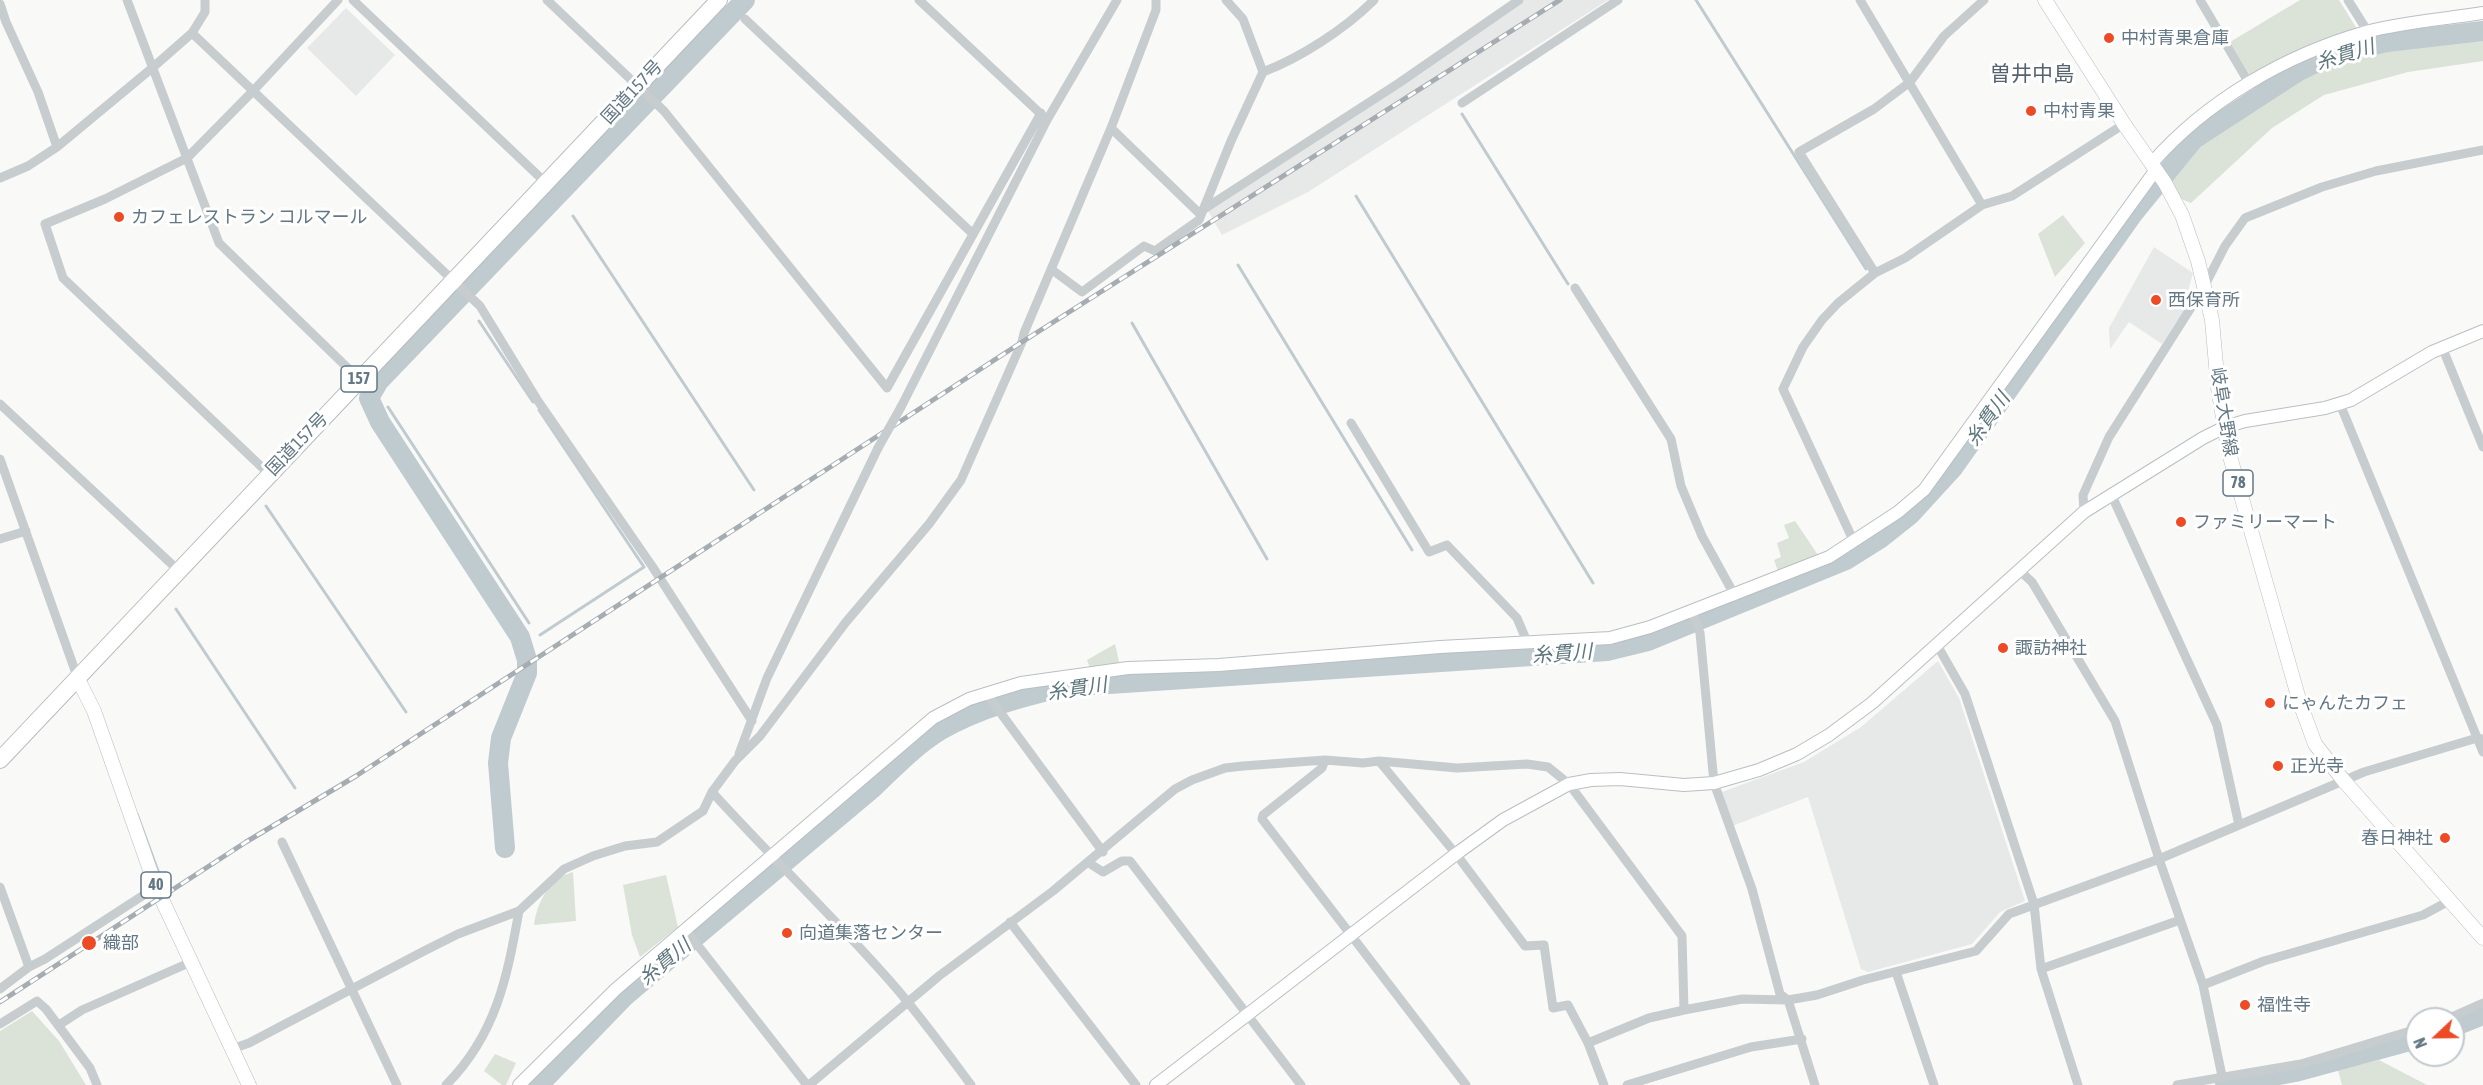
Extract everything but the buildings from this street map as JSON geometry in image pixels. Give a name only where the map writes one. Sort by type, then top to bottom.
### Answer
[{"type":"highway","name":"国道157号","points":[[0,760],[359,379],[456,284],[711,3]]},
{"type":"main road","name":"岐阜大野線","points":[[2045,0],[2124,124],[2165,183],[2182,215],[2199,261],[2212,320],[2218,388],[2229,453],[2300,703],[2315,744],[2344,781],[2449,901],[2482,934]]},
{"type":"main road","name":"40","points":[[78,679],[94,711],[156,886],[249,1085]]},
{"type":"street","points":[[127,0],[151,69],[219,243],[359,379]]},
{"type":"street","points":[[0,178],[28,166],[57,147],[151,69],[192,33],[205,12],[205,0]]},
{"type":"street","points":[[269,474],[66,281],[45,224],[187,158],[338,0]]},
{"type":"street","points":[[353,0],[546,183]]},
{"type":"street","points":[[548,0],[664,111],[887,388],[973,234],[1115,4],[1105,0]]},
{"type":"street","points":[[919,0],[1044,117]]},
{"type":"street","points":[[232,1049],[249,1043],[458,934],[520,910],[564,869],[593,856],[625,846],[657,842],[703,811],[712,792],[735,761],[760,736],[846,622],[961,480],[993,412],[1111,128],[1156,10],[1156,0]]},
{"type":"street","points":[[1051,269],[1082,292],[1144,246],[1155,251],[1199,220],[1263,72],[1243,19],[1226,0]]},
{"type":"street","points":[[1263,72],[1284,64],[1358,16],[1374,0]]},
{"type":"street","points":[[1201,212],[1399,83],[1519,0]]},
{"type":"street","points":[[1462,103],[1618,0]]},
{"type":"street","points":[[1860,0],[1982,205]]},
{"type":"street","points":[[1875,273],[1798,152],[1874,109],[1910,82],[1944,36],[1984,0]]},
{"type":"street","points":[[2200,0],[2248,83]]},
{"type":"street","points":[[2348,0],[2368,32]]},
{"type":"street","points":[[0,4],[38,92],[57,147]]},
{"type":"street","points":[[519,1085],[589,1014],[774,859],[933,718],[960,703],[989,697],[1021,683],[1128,668],[1219,665],[1440,647],[1610,638],[1693,615],[1829,557],[1898,512],[1924,490],[2174,137],[2248,83],[2316,48],[2368,32],[2483,13]]},
{"type":"street","points":[[745,19],[973,234]]},
{"type":"street","points":[[192,33],[480,306],[538,401],[652,566],[752,721]]},
{"type":"street","points":[[735,761],[767,678],[795,619],[1044,117]]},
{"type":"street","points":[[1854,542],[1783,389],[1803,347],[1822,320],[1838,303],[1875,273],[1913,253],[1982,205],[2012,196],[2124,124]]},
{"type":"street","points":[[1111,128],[1201,212]]},
{"type":"street","points":[[2084,512],[2083,495],[2109,437],[2204,287],[2224,246],[2246,219],[2322,188],[2354,178],[2483,150]]},
{"type":"street","points":[[1575,288],[1671,439],[1682,486],[1702,536],[1735,596]]},
{"type":"street","points":[[1156,1085],[1503,820],[1569,784],[1590,780],[1620,779],[1684,785],[1714,783],[1760,770],[1797,754],[1829,735],[1872,703],[2084,512],[2225,427],[2351,400],[2442,347],[2483,331]]},
{"type":"street","points":[[2442,347],[2483,447]]},
{"type":"street","points":[[0,404],[178,570]]},
{"type":"street","points":[[2340,404],[2480,739],[2483,752]]},
{"type":"street","points":[[1351,423],[1429,552],[1447,545],[1517,618],[1528,644]]},
{"type":"street","points":[[0,459],[78,679]]},
{"type":"street","points":[[2112,496],[2217,725],[2239,825]]},
{"type":"street","points":[[0,539],[26,531]]},
{"type":"street","points":[[2020,572],[2032,582],[2115,721],[2159,859],[2203,985],[2222,1076]]},
{"type":"street","points":[[1693,615],[1698,629],[1714,783],[1752,888],[1780,994],[1788,1000],[1815,1085]]},
{"type":"street","points":[[1937,645],[1965,694],[2034,904],[2041,969],[2078,1085]]},
{"type":"street","points":[[989,697],[1103,852]]},
{"type":"street","points":[[1588,1043],[1649,1018],[1742,999],[1788,1000],[1817,995],[1976,951],[2009,914],[2159,859],[2364,772],[2480,739]]},
{"type":"street","points":[[688,932],[808,1085],[908,1002],[1103,852],[1175,789],[1192,780],[1225,768],[1325,760],[1363,763],[1379,761],[1457,768],[1527,764],[1548,767],[1569,784],[1682,936],[1684,1010]]},
{"type":"street","points":[[1325,760],[1322,768],[1263,815],[1262,819],[1466,1085]]},
{"type":"street","points":[[1379,761],[1456,854],[1525,946],[1544,945],[1553,1008],[1568,1005],[1588,1043],[1604,1085]]},
{"type":"street","points":[[712,792],[849,936],[908,1002],[971,1085]]},
{"type":"street","points":[[282,842],[397,1085]]},
{"type":"street","points":[[1089,863],[1103,872],[1122,861],[1130,861],[1301,1085]]},
{"type":"street","points":[[0,989],[29,967],[45,959],[156,886]]},
{"type":"street","points":[[0,887],[29,967]]},
{"type":"street","points":[[2203,985],[2264,961],[2422,915],[2449,901]]},
{"type":"street","points":[[446,1085],[463,1068],[498,1006],[520,910]]},
{"type":"street","points":[[2041,969],[2180,920]]},
{"type":"street","points":[[1010,922],[1136,1085]]},
{"type":"street","points":[[58,1024],[82,1010],[191,962]]},
{"type":"street","points":[[1896,972],[1934,1085]]},
{"type":"street","points":[[0,1024],[37,1001],[58,1024],[90,1068],[97,1085]]},
{"type":"street","points":[[2465,1011],[2483,1003]]},
{"type":"street","points":[[2177,1085],[2301,1064],[2405,1033]]},
{"type":"street","points":[[1627,1085],[1751,1047],[1802,1040]]},
{"type":"shaded area","points":[[1524,0],[1608,0],[1308,192],[1222,235],[1208,211]]},
{"type":"shaded area","points":[[2300,0],[2339,0],[2357,29],[2251,77],[2230,42]]},
{"type":"shaded area","points":[[346,8],[395,55],[356,96],[307,48]]},
{"type":"shaded area","points":[[2483,25],[2483,61],[2408,72],[2324,95],[2272,128],[2191,203],[2179,198],[2166,169],[2167,164],[2194,131],[2298,64],[2362,41]]},
{"type":"shaded area","points":[[2063,215],[2085,243],[2055,277],[2038,234]]},
{"type":"shaded area","name":"西保育所","points":[[2154,247],[2193,273],[2186,298],[2189,303],[2162,344],[2129,322],[2110,349],[2109,328]]},
{"type":"shaded area","points":[[1795,521],[1818,555],[1778,571],[1774,560],[1781,557],[1777,543],[1789,538],[1784,525]]},
{"type":"shaded area","points":[[1115,644],[1120,666],[1090,668],[1087,660]]},
{"type":"shaded area","points":[[1938,661],[1959,698],[2025,901],[2000,912],[1972,944],[1868,972],[1861,969],[1808,797],[1732,826],[1719,793],[1804,762],[1861,727]]},
{"type":"shaded area","points":[[573,872],[576,921],[534,925],[538,908],[546,892],[557,880]]},
{"type":"shaded area","points":[[666,875],[678,927],[640,957],[632,935],[623,885]]},
{"type":"shaded area","points":[[32,1011],[59,1041],[86,1085],[0,1085],[0,1031]]},
{"type":"shaded area","points":[[495,1054],[516,1063],[506,1085],[502,1085],[484,1071]]},
{"type":"shaded area","points":[[2379,1060],[2427,1085],[2342,1085],[2338,1070]]},
{"type":"waterway","points":[[505,848],[498,763],[501,738],[527,673],[527,660],[520,637],[380,422],[369,398],[379,381],[745,0]]},
{"type":"waterway","points":[[1696,0],[1866,269]]},
{"type":"waterway","name":"糸貫川","points":[[539,1085],[625,996],[873,788],[914,750],[941,730],[970,715],[1017,699],[1064,687],[1607,651],[1648,641],[1846,560],[1881,538],[1910,515],[1953,468],[2133,214],[2194,139],[2297,72],[2334,54],[2387,42],[2483,31]]},
{"type":"waterway","points":[[1462,114],[1568,284]]},
{"type":"waterway","points":[[1356,196],[1593,583]]},
{"type":"waterway","points":[[573,216],[754,490]]},
{"type":"waterway","points":[[1238,265],[1412,550]]},
{"type":"waterway","points":[[479,321],[533,402]]},
{"type":"waterway","points":[[1132,323],[1267,559]]},
{"type":"waterway","points":[[388,407],[529,623]]},
{"type":"waterway","points":[[539,410],[644,567],[540,635]]},
{"type":"waterway","points":[[266,506],[406,712]]},
{"type":"waterway","points":[[176,609],[295,788]]},
{"type":"waterway","points":[[137,814],[158,871]]},
{"type":"waterway","points":[[2465,1022],[2483,1015]]},
{"type":"waterway","points":[[2225,1085],[2295,1072],[2405,1042]]},
{"type":"railway","points":[[0,1002],[246,842],[356,776],[1022,342],[1560,0]]},
{"type":"place","name":"中村青果倉庫","points":[[2109,38]]},
{"type":"place","name":"中村青果","points":[[2031,111]]},
{"type":"place","name":"カフェレストラン コルマール","points":[[119,217]]},
{"type":"place","name":"西保育所","points":[[2156,300]]},
{"type":"place","name":"ファミリーマート","points":[[2181,522]]},
{"type":"place","name":"諏訪神社","points":[[2003,648]]},
{"type":"place","name":"にゃんたカフェ","points":[[2270,703]]},
{"type":"place","name":"正光寺","points":[[2278,766]]},
{"type":"place","name":"春日神社","points":[[2445,838]]},
{"type":"place","name":"向道集落センター","points":[[787,933]]},
{"type":"place","name":"織部","points":[[89,943]]},
{"type":"place","name":"福性寺","points":[[2245,1005]]},
{"type":"district","name":"曽井中島","points":[[2032,74]]}]
